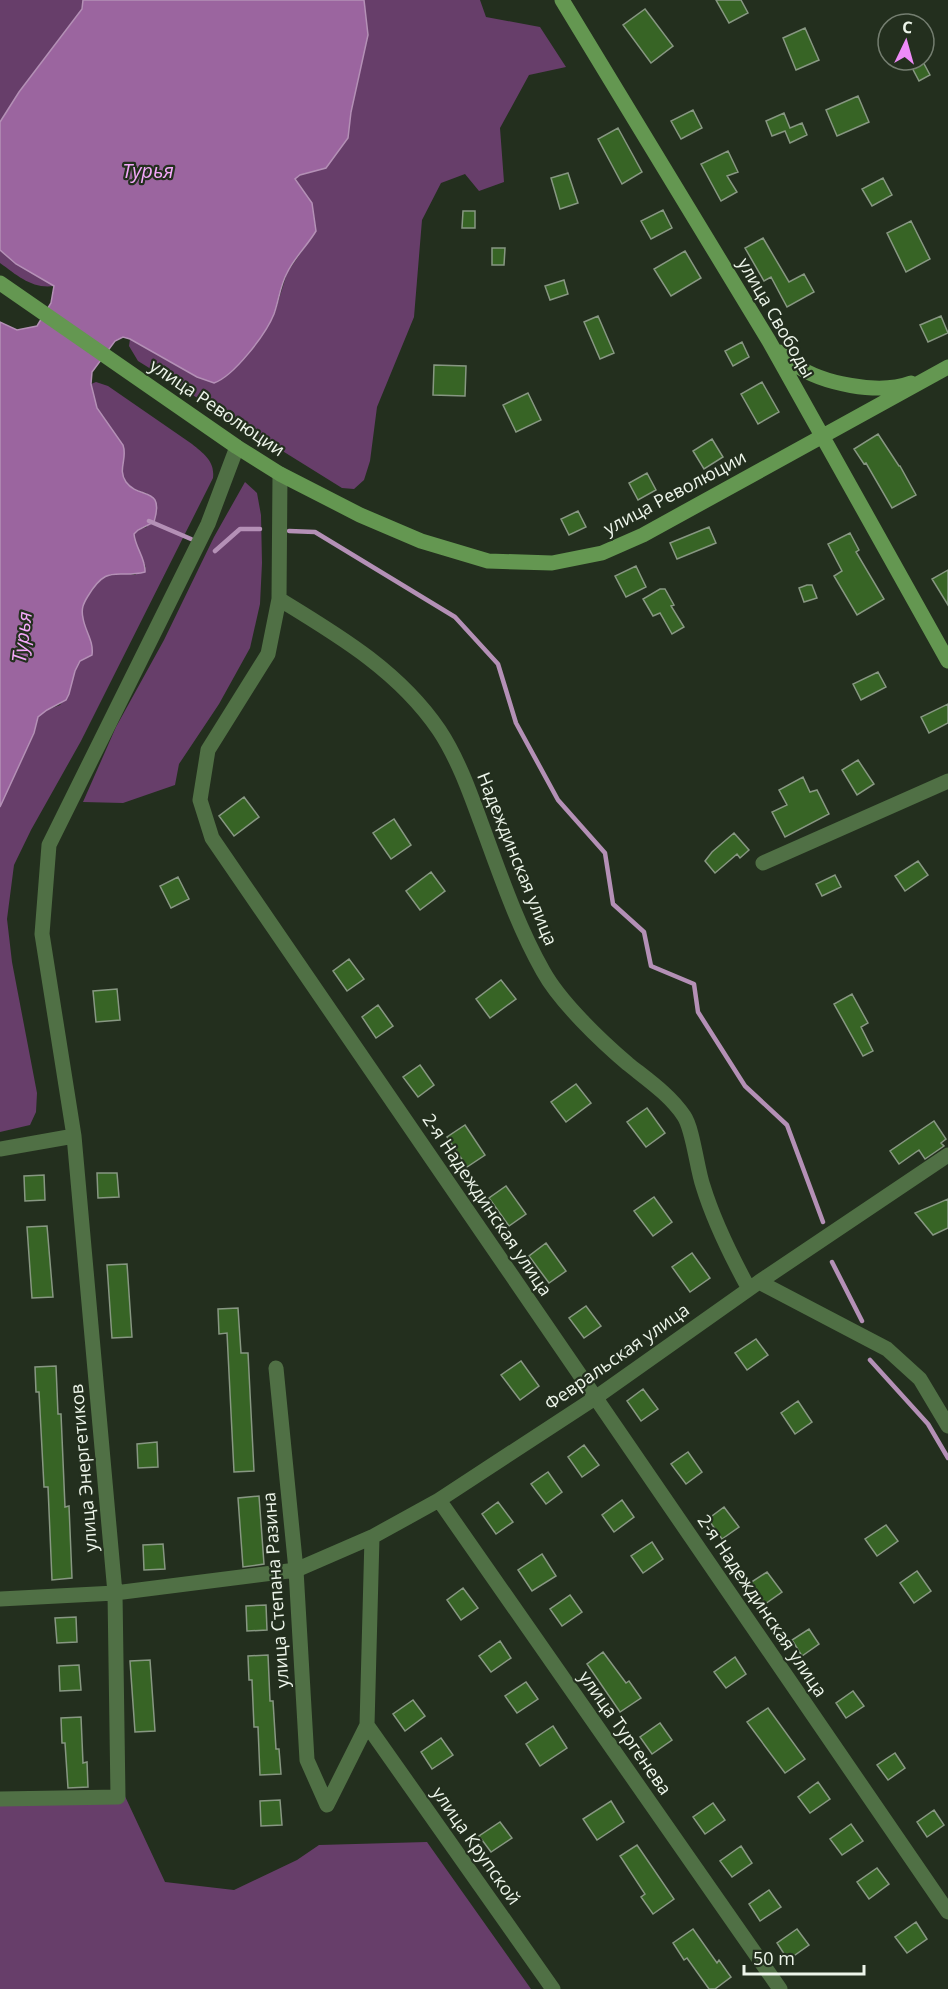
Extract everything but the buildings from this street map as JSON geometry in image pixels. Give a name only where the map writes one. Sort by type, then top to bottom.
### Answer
[{"type":"street","name":"улица Свободы","points":[[562,0],[769,341],[948,661]]},
{"type":"street","name":"улица Революции","points":[[0,283],[237,447],[280,474],[360,515],[421,542],[488,561],[552,563],[602,554],[643,535],[944,369]]},
{"type":"street","points":[[769,341],[794,364],[829,380],[868,388],[904,385],[944,369]]},
{"type":"street","name":"улица Энергетиков","points":[[0,1799],[118,1797],[115,1593],[74,1136],[42,934],[49,845],[208,524],[237,447]]},
{"type":"street","name":"2-я Надеждинская улица","points":[[280,474],[279,598],[268,654],[208,750],[200,800],[212,838],[948,1912]]},
{"type":"street","name":"Надеждинская улица","points":[[279,598],[340,636],[381,667],[410,694],[439,731],[466,782],[521,927],[544,973],[569,1005],[615,1053],[672,1101],[686,1119],[702,1185],[726,1247],[754,1286]]},
{"type":"street","points":[[763,863],[948,781]]},
{"type":"street","points":[[0,1149],[74,1136]]},
{"type":"street","name":"Февральская улица","points":[[0,1599],[115,1593],[296,1570],[372,1538],[439,1500],[595,1398],[754,1286],[948,1155]]},
{"type":"street","points":[[754,1286],[887,1349],[920,1379],[948,1426]]},
{"type":"street","name":"улица Степана Разина","points":[[276,1368],[296,1570],[307,1760],[327,1805],[367,1725]]},
{"type":"street","name":"улица Тургенева","points":[[439,1500],[780,1989]]},
{"type":"street","points":[[367,1725],[372,1538]]},
{"type":"street","name":"улица Крупской","points":[[367,1725],[553,1989]]},
{"type":"shaded area","points":[[0,0],[83,0],[82,9],[19,92],[0,122]]},
{"type":"shaded area","points":[[364,0],[480,0],[486,17],[540,27],[566,67],[529,75],[500,128],[504,182],[479,191],[465,174],[441,183],[422,220],[414,317],[377,407],[370,461],[364,480],[354,489],[342,488],[138,361],[129,346],[130,339],[197,377],[214,383],[267,328],[275,312],[287,273],[316,231],[312,203],[295,179],[300,175],[326,168],[348,138],[351,112],[368,35]]},
{"type":"shaded area","points":[[0,250],[54,286],[39,286],[19,277],[0,263]]},
{"type":"shaded area","points":[[96,382],[108,386],[192,444],[210,462],[213,478],[81,741],[14,865],[7,919],[12,962],[37,1093],[36,1112],[30,1125],[0,1132],[0,807],[34,734],[38,717],[47,710],[60,705],[69,694],[80,661],[92,655],[91,643],[81,615],[84,603],[95,585],[104,577],[115,574],[135,575],[146,567],[135,544],[134,534],[147,527],[147,493],[133,488],[123,478],[121,468],[124,455],[123,445],[97,408],[91,384]]},
{"type":"shaded area","points":[[245,482],[257,493],[261,515],[260,604],[250,648],[219,704],[179,764],[175,785],[123,803],[83,802],[116,727],[164,640],[214,537]]},
{"type":"shaded area","points":[[123,1792],[165,1882],[234,1890],[297,1860],[319,1845],[427,1842],[531,1989],[0,1989],[0,1795]]},
{"type":"water","name":"Турья","points":[[83,0],[364,0],[368,35],[351,112],[348,138],[326,168],[300,175],[295,179],[312,203],[316,231],[290,268],[274,314],[257,343],[231,372],[214,383],[197,377],[123,337],[115,341],[92,372],[91,384],[97,408],[123,445],[123,477],[131,487],[149,495],[156,503],[154,522],[134,534],[144,562],[145,572],[107,576],[101,579],[88,596],[82,612],[92,645],[92,655],[80,661],[66,700],[38,717],[34,733],[0,807],[0,322],[17,330],[37,326],[51,303],[54,286],[16,264],[0,250],[0,122],[19,92],[82,9]]},
{"type":"waterway","points":[[149,521],[191,539]]},
{"type":"waterway","points":[[215,551],[240,529],[260,529]]},
{"type":"waterway","points":[[289,531],[315,532],[455,617],[498,664],[516,723],[558,800],[605,853],[613,904],[644,932],[651,966],[694,984],[698,1012],[745,1086],[787,1125],[823,1222]]},
{"type":"waterway","points":[[832,1262],[862,1321]]},
{"type":"waterway","points":[[870,1360],[928,1424],[948,1458]]}]
